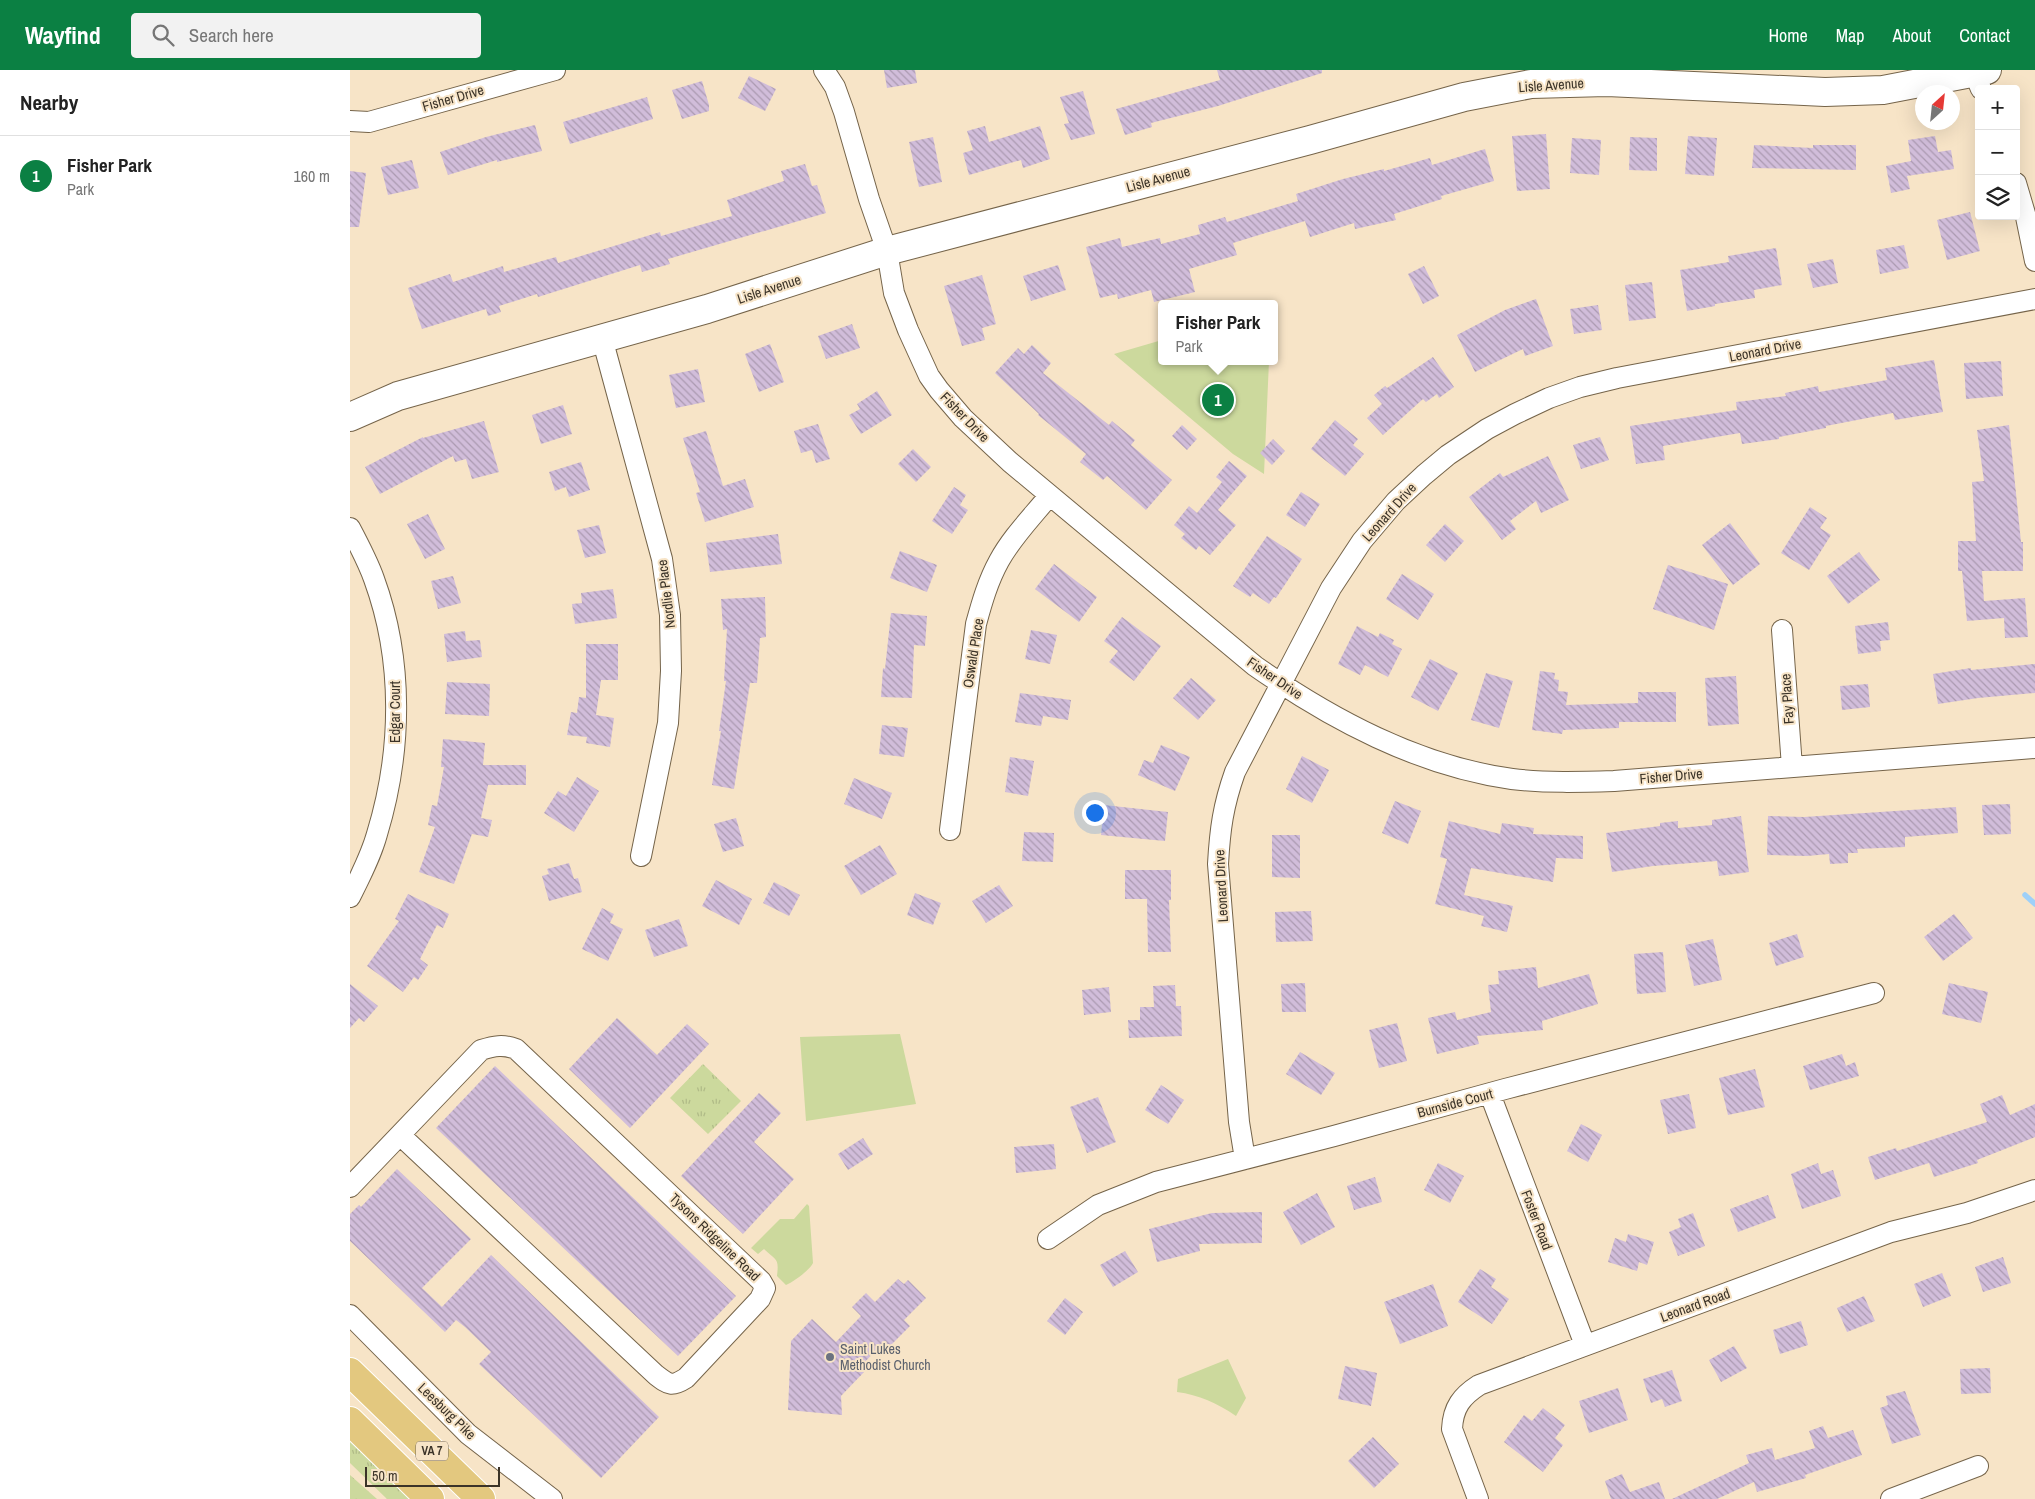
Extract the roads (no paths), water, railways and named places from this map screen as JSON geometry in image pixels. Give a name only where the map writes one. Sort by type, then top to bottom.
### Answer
[{"type":"main road","name":"VA 7","points":[[350,1372],[481,1499]]},
{"type":"main road","name":"VA 7","points":[[350,1421],[430,1499]]},
{"type":"street","name":"Fisher Drive","points":[[350,121],[369,122],[555,70]]},
{"type":"street","name":"Fisher Drive","points":[[824,70],[835,87],[844,112],[869,199],[887,251],[894,294],[929,376],[939,390],[963,418],[1049,496],[1254,666],[1325,710],[1386,742],[1427,759],[1465,770],[1512,779],[1560,783],[1614,781],[2035,748]]},
{"type":"street","name":"Lisle Avenue","points":[[350,417],[398,396],[707,308],[887,251],[1310,140],[1464,97],[1531,84],[1642,82],[1825,92],[1883,90],[1979,75]]},
{"type":"street","points":[[2020,197],[2035,261]]},
{"type":"street","name":"Leonard Drive","points":[[1245,1159],[1239,1122],[1218,864],[1220,829],[1225,800],[1235,772],[1331,588],[1362,541],[1396,501],[1448,454],[1514,414],[1580,387],[1618,378],[2035,299]]},
{"type":"street","name":"Nordlie Place","points":[[602,338],[662,559],[670,615],[672,671],[668,723],[641,856]]},
{"type":"street","name":"Oswald Place","points":[[950,830],[976,624],[985,591],[999,561],[1017,535],[1049,496]]},
{"type":"street","name":"Edgar Court","points":[[350,528],[375,581],[388,629],[395,672],[397,714],[395,746],[389,785],[377,835],[366,866],[350,897]]},
{"type":"street","name":"Fay Place","points":[[1782,630],[1792,767]]},
{"type":"street","name":"Burnside Court","points":[[1048,1239],[1098,1205],[1118,1195],[1156,1182],[1874,993]]},
{"type":"street","name":"Tysons Ridgeline Road","points":[[350,1187],[481,1050],[495,1045],[509,1046],[516,1049],[761,1280],[765,1288],[760,1299],[686,1378],[676,1384],[670,1384],[656,1375],[400,1135]]},
{"type":"street","name":"Foster Road","points":[[1490,1094],[1585,1345]]},
{"type":"street","name":"Leonard Road","points":[[1478,1499],[1452,1429],[1453,1418],[1449,1404],[1479,1385],[1891,1232],[1967,1213],[2035,1190]]},
{"type":"street","name":"Leesburg Pike","points":[[350,1315],[468,1434],[552,1499]]},
{"type":"street","points":[[1891,1499],[1978,1466]]},
{"type":"waterway","points":[[2025,895],[2035,904]]},
{"type":"place","name":"Fisher Park","points":[[1218,400]]},
{"type":"place","name":"Saint Lukes Methodist Church","points":[[830,1357]]}]
